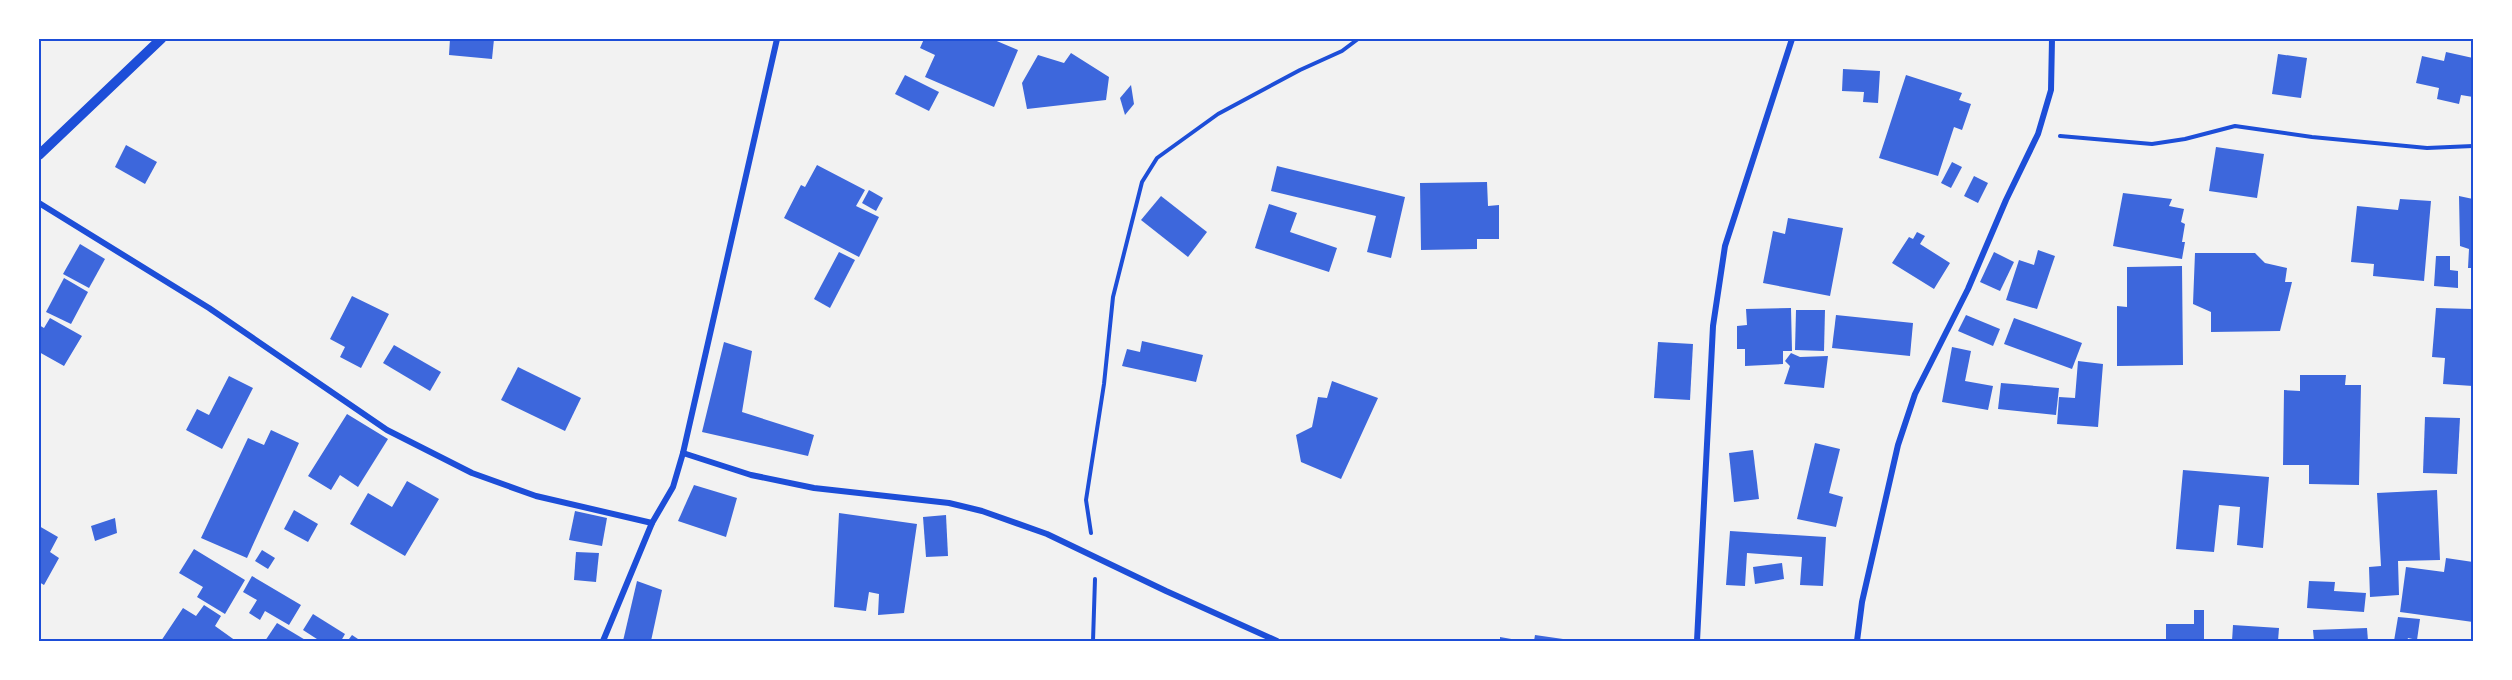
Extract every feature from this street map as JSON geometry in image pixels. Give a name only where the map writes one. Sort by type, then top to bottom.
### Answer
[{"type":"street","points":[[39,155],[161,39]]},
{"type":"street","points":[[603,641],[652,523],[673,487],[683,453],[777,39]]},
{"type":"street","points":[[1697,641],[1713,326],[1725,246],[1792,39]]},
{"type":"street","points":[[1857,641],[1862,603],[1898,445],[1915,394],[1968,289],[2006,200],[2038,134],[2051,90],[2052,39]]},
{"type":"street","points":[[39,203],[209,308],[387,429],[472,473],[536,496],[652,523]]},
{"type":"street","points":[[683,453],[751,475],[814,488],[949,503],[982,511],[1047,534],[1277,641]]},
{"type":"path","points":[[1093,641],[1096,558],[1086,501],[1104,384],[1113,297],[1142,182],[1157,158],[1218,114],[1300,70],[1342,51],[1358,39]]},
{"type":"path","points":[[2038,134],[2152,144],[2186,139],[2235,126],[2312,137],[2427,148],[2473,146]]},
{"type":"building","points":[[450,39],[494,39],[492,59],[449,55]]},
{"type":"building","points":[[924,39],[992,39],[1018,50],[994,107],[925,77],[935,55],[920,48]]},
{"type":"building","points":[[2446,52],[2473,58],[2473,97],[2461,95],[2459,104],[2437,99],[2439,88],[2416,83],[2422,56],[2444,61]]},
{"type":"building","points":[[1071,53],[1109,77],[1106,100],[1027,109],[1022,83],[1038,55],[1064,63]]},
{"type":"building","points":[[2278,54],[2307,58],[2301,98],[2272,94]]},
{"type":"building","points":[[1843,69],[1880,71],[1878,103],[1863,102],[1864,92],[1842,91]]},
{"type":"building","points":[[905,75],[939,92],[929,111],[895,94]]},
{"type":"building","points":[[1906,75],[1962,93],[1959,100],[1971,104],[1962,130],[1954,127],[1938,176],[1879,158]]},
{"type":"building","points":[[1131,85],[1134,104],[1125,115],[1120,98]]},
{"type":"building","points":[[126,145],[157,162],[145,184],[115,167]]},
{"type":"building","points":[[2216,147],[2264,154],[2257,198],[2209,191]]},
{"type":"building","points":[[1952,162],[1962,167],[1951,188],[1941,183]]},
{"type":"building","points":[[817,165],[865,190],[856,206],[879,217],[859,257],[784,218],[801,185],[805,187]]},
{"type":"building","points":[[1277,166],[1405,197],[1391,258],[1367,252],[1376,216],[1271,191]]},
{"type":"building","points":[[1974,176],[1988,183],[1978,203],[1964,196]]},
{"type":"building","points":[[1487,182],[1488,206],[1499,205],[1499,239],[1477,239],[1477,249],[1421,250],[1420,183]]},
{"type":"building","points":[[869,190],[883,198],[876,211],[862,203]]},
{"type":"building","points":[[2123,193],[2172,199],[2169,206],[2184,209],[2181,222],[2185,224],[2182,259],[2113,246]]},
{"type":"building","points":[[1161,196],[1207,232],[1188,257],[1141,220]]},
{"type":"building","points":[[2459,196],[2473,199],[2473,268],[2468,268],[2469,249],[2460,246]]},
{"type":"building","points":[[2400,199],[2431,201],[2424,281],[2373,276],[2374,264],[2351,262],[2357,206],[2398,210]]},
{"type":"building","points":[[1269,204],[1297,213],[1290,232],[1337,248],[1329,272],[1255,248]]},
{"type":"building","points":[[1788,218],[1843,228],[1830,296],[1763,283],[1773,231],[1785,234]]},
{"type":"building","points":[[1917,232],[1925,236],[1920,244],[1950,263],[1934,289],[1892,263],[1909,237],[1913,239]]},
{"type":"building","points":[[80,244],[105,259],[89,288],[63,274]]},
{"type":"building","points":[[2038,250],[2055,256],[2037,309],[2006,300],[2019,260],[2034,265]]},
{"type":"building","points":[[839,252],[855,260],[830,308],[814,299]]},
{"type":"building","points":[[1994,252],[2014,262],[2000,291],[1980,282]]},
{"type":"building","points":[[2195,253],[2255,253],[2265,263],[2287,268],[2285,282],[2292,282],[2280,331],[2211,332],[2211,312],[2193,304]]},
{"type":"building","points":[[2436,256],[2450,256],[2450,270],[2458,271],[2458,288],[2434,286]]},
{"type":"building","points":[[2182,266],[2183,365],[2117,366],[2117,306],[2127,307],[2127,267]]},
{"type":"building","points":[[64,278],[88,292],[71,324],[46,312]]},
{"type":"building","points":[[352,296],[389,314],[361,368],[340,357],[345,347],[330,339]]},
{"type":"building","points":[[1791,308],[1792,351],[1783,351],[1783,364],[1745,366],[1745,349],[1737,349],[1737,326],[1747,325],[1746,309]]},
{"type":"building","points":[[2436,308],[2473,309],[2473,386],[2443,384],[2445,358],[2432,357]]},
{"type":"building","points":[[1796,310],[1825,310],[1824,351],[1795,350]]},
{"type":"building","points":[[1836,315],[1913,323],[1910,356],[1832,348]]},
{"type":"building","points":[[1966,315],[2000,329],[1993,346],[1958,331]]},
{"type":"building","points":[[50,318],[82,336],[64,366],[39,352],[39,325],[44,328]]},
{"type":"building","points":[[2014,318],[2082,343],[2072,369],[2004,344]]},
{"type":"building","points":[[1142,341],[1203,355],[1196,382],[1122,366],[1127,349],[1140,352]]},
{"type":"building","points":[[724,342],[752,351],[742,412],[814,435],[808,456],[702,432]]},
{"type":"building","points":[[1658,342],[1693,344],[1690,400],[1654,398]]},
{"type":"building","points":[[394,345],[441,372],[430,391],[383,363]]},
{"type":"building","points":[[1952,347],[1971,351],[1965,381],[1993,386],[1988,410],[1942,402]]},
{"type":"building","points":[[1791,353],[1800,357],[1828,356],[1824,388],[1784,384],[1790,366],[1785,361]]},
{"type":"building","points":[[2078,361],[2103,364],[2098,427],[2057,424],[2059,397],[2075,398]]},
{"type":"building","points":[[518,367],[581,398],[565,431],[501,400]]},
{"type":"building","points":[[2300,375],[2346,375],[2345,385],[2361,385],[2359,485],[2309,484],[2309,465],[2283,465],[2284,390],[2300,391]]},
{"type":"building","points":[[229,376],[253,388],[222,449],[186,430],[197,409],[209,415]]},
{"type":"building","points":[[1332,381],[1378,398],[1341,479],[1301,462],[1296,435],[1312,427],[1318,397],[1327,398]]},
{"type":"building","points":[[2001,383],[2059,388],[2056,415],[1998,409]]},
{"type":"building","points":[[347,414],[388,439],[358,487],[340,475],[331,490],[308,476]]},
{"type":"building","points":[[2425,417],[2460,418],[2457,474],[2423,473]]},
{"type":"building","points":[[271,430],[299,443],[247,558],[201,538],[248,438],[264,445]]},
{"type":"building","points":[[1815,443],[1840,449],[1829,493],[1843,497],[1836,527],[1797,519]]},
{"type":"building","points":[[1753,450],[1759,499],[1734,502],[1729,453]]},
{"type":"building","points":[[2183,470],[2269,477],[2263,548],[2237,545],[2240,507],[2219,505],[2214,552],[2176,549]]},
{"type":"building","points":[[407,481],[439,499],[405,556],[350,524],[368,493],[392,507]]},
{"type":"building","points":[[694,485],[737,498],[726,537],[678,521]]},
{"type":"building","points":[[2437,490],[2440,560],[2398,561],[2399,595],[2370,597],[2369,567],[2381,566],[2377,493]]},
{"type":"building","points":[[294,510],[318,524],[308,542],[284,529]]},
{"type":"building","points":[[575,511],[607,518],[602,546],[569,540]]},
{"type":"building","points":[[839,513],[917,524],[904,613],[878,615],[879,594],[869,592],[866,611],[834,607]]},
{"type":"building","points":[[946,515],[948,556],[926,557],[923,517]]},
{"type":"building","points":[[115,518],[117,533],[95,541],[91,526]]},
{"type":"building","points":[[39,526],[58,537],[50,552],[59,558],[44,585],[39,582]]},
{"type":"building","points":[[1730,531],[1826,537],[1823,586],[1800,585],[1802,557],[1747,553],[1745,586],[1726,585]]},
{"type":"building","points":[[194,549],[245,580],[225,614],[197,597],[203,587],[179,573]]},
{"type":"building","points":[[262,550],[275,558],[268,569],[255,561]]},
{"type":"building","points":[[576,552],[599,553],[596,582],[574,580]]},
{"type":"building","points":[[2446,558],[2473,562],[2473,622],[2400,612],[2406,567],[2444,572]]},
{"type":"building","points":[[1782,563],[1784,579],[1755,584],[1753,567]]},
{"type":"building","points":[[252,576],[301,605],[289,625],[265,611],[260,620],[249,613],[257,600],[243,592]]},
{"type":"building","points":[[637,581],[662,590],[651,641],[623,641]]},
{"type":"building","points":[[2309,581],[2335,582],[2334,591],[2366,593],[2364,612],[2307,608]]},
{"type":"building","points":[[204,605],[221,616],[215,626],[236,641],[161,641],[183,608],[196,616]]},
{"type":"building","points":[[2194,610],[2204,610],[2204,641],[2166,641],[2166,624],[2194,624]]},
{"type":"building","points":[[313,614],[345,634],[341,641],[320,641],[303,630]]},
{"type":"building","points":[[2398,617],[2420,619],[2417,640],[2408,638],[2407,641],[2394,641]]},
{"type":"building","points":[[277,623],[307,641],[265,641]]},
{"type":"building","points":[[2233,625],[2279,628],[2278,641],[2232,641]]},
{"type":"building","points":[[2367,628],[2368,641],[2314,641],[2313,630]]},
{"type":"building","points":[[352,635],[361,641],[349,639]]},
{"type":"building","points":[[1535,635],[1570,640],[1570,641],[1534,641]]},
{"type":"building","points":[[1500,637],[1517,640],[1500,641]]}]
